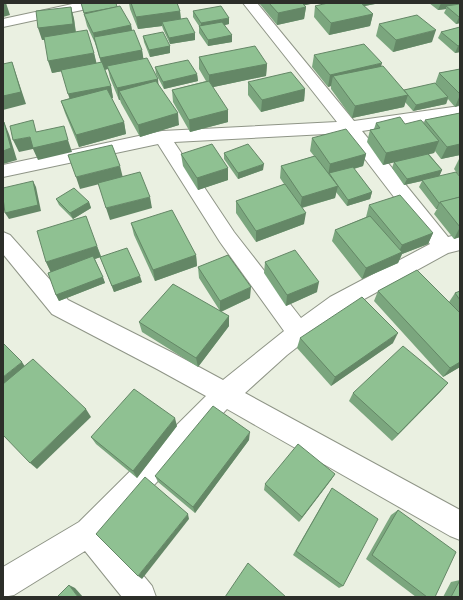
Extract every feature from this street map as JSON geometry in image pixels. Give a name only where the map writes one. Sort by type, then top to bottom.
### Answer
[{"type":"street","points":[[3,23],[96,3]]},
{"type":"street","points":[[3,584],[89,532],[225,394],[279,348],[338,303],[452,244],[350,127],[250,3]]},
{"type":"street","points":[[3,171],[162,137],[350,127],[460,111]]},
{"type":"street","points":[[162,137],[227,237],[299,333]]},
{"type":"street","points":[[3,240],[60,307],[165,361],[460,526]]},
{"type":"street","points":[[89,532],[141,597]]},
{"type":"building","points":[[81,3],[116,3],[117,7],[84,13]]},
{"type":"building","points":[[131,3],[177,3],[180,11],[136,17]]},
{"type":"building","points":[[269,3],[302,3],[306,7],[278,13]]},
{"type":"building","points":[[328,3],[361,3],[373,14],[331,23],[315,6]]},
{"type":"building","points":[[460,4],[460,17],[446,6]]},
{"type":"building","points":[[120,6],[131,25],[93,33],[84,14]]},
{"type":"building","points":[[221,6],[229,18],[201,23],[193,11]]},
{"type":"building","points":[[71,7],[73,24],[38,28],[36,11]]},
{"type":"building","points":[[417,15],[436,30],[396,40],[379,24]]},
{"type":"building","points":[[187,18],[195,33],[169,38],[162,22]]},
{"type":"building","points":[[222,22],[232,35],[208,40],[199,26]]},
{"type":"building","points":[[460,27],[460,45],[458,46],[441,32]]},
{"type":"building","points":[[87,30],[94,53],[48,61],[44,37]]},
{"type":"building","points":[[134,30],[142,50],[100,58],[94,37]]},
{"type":"building","points":[[163,32],[170,46],[149,50],[143,36]]},
{"type":"building","points":[[364,44],[382,63],[330,75],[314,55]]},
{"type":"building","points":[[255,46],[267,64],[209,75],[199,57]]},
{"type":"building","points":[[147,58],[158,79],[117,88],[107,66]]},
{"type":"building","points":[[188,60],[197,74],[163,82],[155,67]]},
{"type":"building","points":[[12,62],[21,92],[3,96],[3,64]]},
{"type":"building","points":[[102,62],[111,86],[68,94],[61,70]]},
{"type":"building","points":[[383,66],[408,95],[355,106],[333,76]]},
{"type":"building","points":[[460,69],[460,94],[439,73]]},
{"type":"building","points":[[291,72],[305,89],[262,100],[248,82]]},
{"type":"building","points":[[156,81],[178,113],[138,125],[119,91]]},
{"type":"building","points":[[209,81],[228,110],[189,120],[172,90]]},
{"type":"building","points":[[435,83],[448,97],[416,105],[404,90]]},
{"type":"building","points":[[107,89],[124,122],[76,135],[61,101]]},
{"type":"building","points":[[460,113],[460,144],[447,147],[425,120]]},
{"type":"building","points":[[400,117],[405,124],[421,120],[439,141],[386,153],[370,130],[380,128],[376,123]]},
{"type":"building","points":[[33,120],[36,132],[64,126],[68,140],[33,148],[30,137],[13,140],[10,126]]},
{"type":"building","points":[[3,122],[11,148],[3,151]]},
{"type":"building","points":[[346,129],[366,154],[330,164],[312,138]]},
{"type":"building","points":[[212,144],[228,168],[197,178],[181,154]]},
{"type":"building","points":[[248,144],[264,164],[238,173],[224,153]]},
{"type":"building","points":[[112,145],[120,166],[76,177],[68,155]]},
{"type":"building","points":[[428,154],[442,170],[407,179],[394,162]]},
{"type":"building","points":[[315,156],[338,186],[302,197],[281,166]]},
{"type":"building","points":[[353,167],[372,192],[348,200],[329,173]]},
{"type":"building","points":[[140,172],[150,197],[106,208],[98,183]]},
{"type":"building","points":[[456,172],[460,177],[460,197],[439,203],[422,180]]},
{"type":"building","points":[[33,181],[38,205],[5,213],[3,188]]},
{"type":"building","points":[[285,184],[306,213],[256,231],[236,201]]},
{"type":"building","points":[[74,188],[89,202],[70,213],[56,199]]},
{"type":"building","points":[[400,195],[433,233],[402,245],[369,205]]},
{"type":"building","points":[[460,197],[460,227],[440,202]]},
{"type":"building","points":[[172,210],[196,255],[153,270],[131,223]]},
{"type":"building","points":[[86,216],[97,246],[46,262],[37,231]]},
{"type":"building","points":[[370,216],[402,252],[366,268],[335,230]]},
{"type":"building","points":[[127,248],[140,276],[112,286],[100,257]]},
{"type":"building","points":[[295,250],[319,282],[287,295],[265,262]]},
{"type":"building","points":[[228,255],[251,287],[220,301],[198,267]]},
{"type":"building","points":[[93,256],[103,277],[56,295],[48,273]]},
{"type":"building","points":[[417,270],[460,313],[460,362],[450,368],[378,291]]},
{"type":"building","points":[[173,284],[229,316],[196,358],[139,322]]},
{"type":"building","points":[[460,291],[460,300],[455,293]]},
{"type":"building","points":[[362,297],[398,333],[335,377],[300,338]]},
{"type":"building","points":[[3,343],[22,362],[3,377]]},
{"type":"building","points":[[403,346],[448,383],[398,434],[353,393]]},
{"type":"building","points":[[33,359],[86,409],[30,463],[3,435],[3,384]]},
{"type":"building","points":[[134,389],[175,418],[133,471],[91,437]]},
{"type":"building","points":[[213,406],[250,432],[193,507],[155,476]]},
{"type":"building","points":[[298,444],[335,474],[302,517],[265,484]]},
{"type":"building","points":[[145,477],[188,514],[138,576],[96,534]]},
{"type":"building","points":[[332,488],[378,519],[343,586],[296,551]]},
{"type":"building","points":[[398,510],[456,552],[435,597],[427,597],[372,555]]},
{"type":"building","points":[[248,563],[286,597],[225,597]]},
{"type":"building","points":[[460,580],[460,597],[451,597]]},
{"type":"building","points":[[69,585],[78,597],[57,597]]}]
